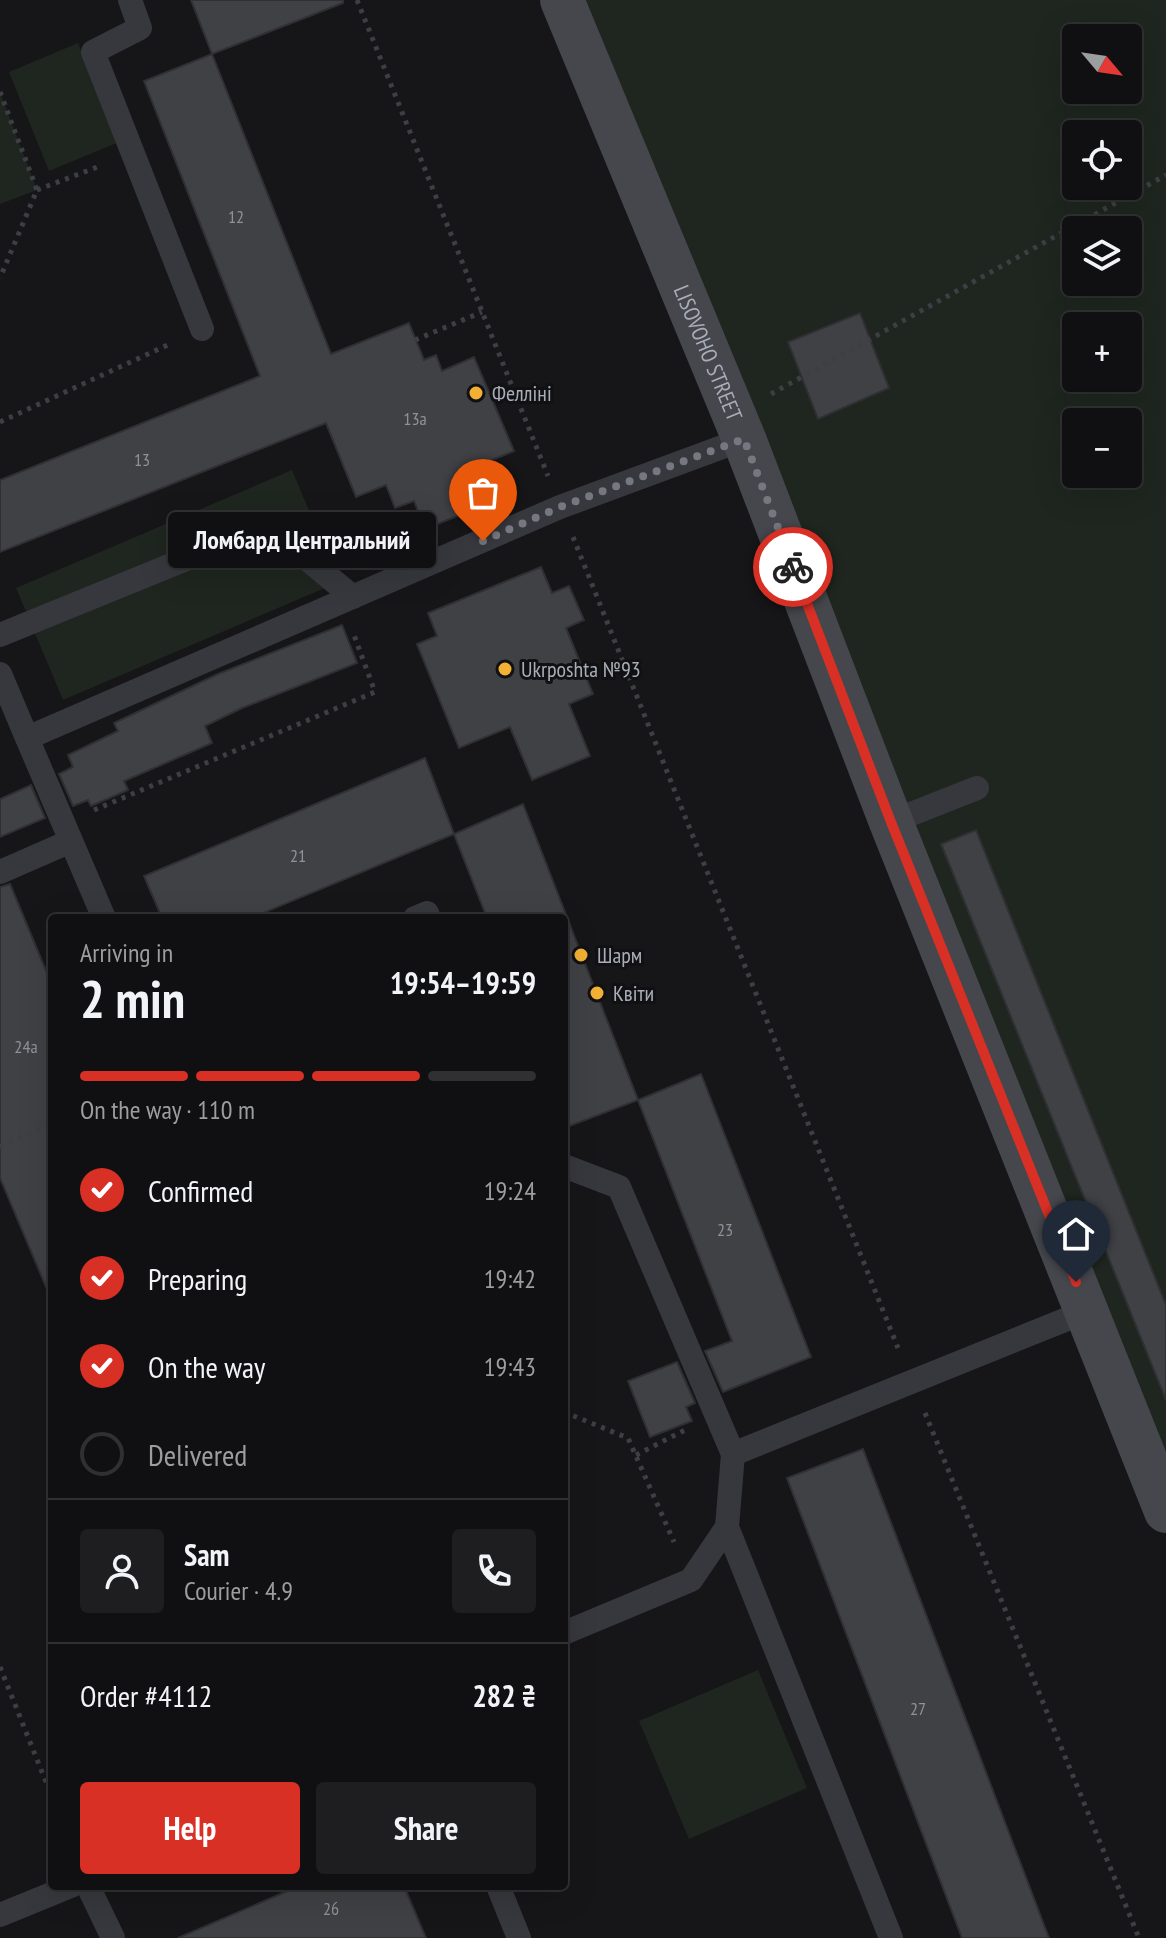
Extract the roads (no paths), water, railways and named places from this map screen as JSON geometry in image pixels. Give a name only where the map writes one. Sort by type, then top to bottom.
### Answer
[{"type":"street","name":"LISOVOHO STREET","points":[[562,0],[739,427],[891,822],[1166,1511]]},
{"type":"lane","points":[[130,0],[140,28],[93,52],[202,329]]},
{"type":"lane","points":[[27,738],[739,427]]},
{"type":"lane","points":[[0,635],[267,526],[353,597]]},
{"type":"lane","points":[[0,674],[102,914]]},
{"type":"lane","points":[[891,822],[977,788]]},
{"type":"lane","points":[[0,872],[67,832]]},
{"type":"lane","points":[[568,1168],[619,1187],[717,1414],[733,1454],[727,1527],[891,1938]]},
{"type":"lane","points":[[733,1454],[1087,1311]]},
{"type":"lane","points":[[568,1631],[691,1580],[727,1527]]},
{"type":"lane","points":[[0,1915],[61,1890]]},
{"type":"lane","points":[[90,1890],[113,1938]]},
{"type":"lane","points":[[500,1890],[519,1938]]},
{"type":"place","name":"Фелліні","points":[[476,393]]},
{"type":"place","name":"Ломбард Центральний","points":[[483,541]]},
{"type":"place","name":"Ukrposhta №93","points":[[505,669]]},
{"type":"place","name":"Шарм","points":[[581,955]]},
{"type":"place","name":"Квіти","points":[[597,993]]}]
